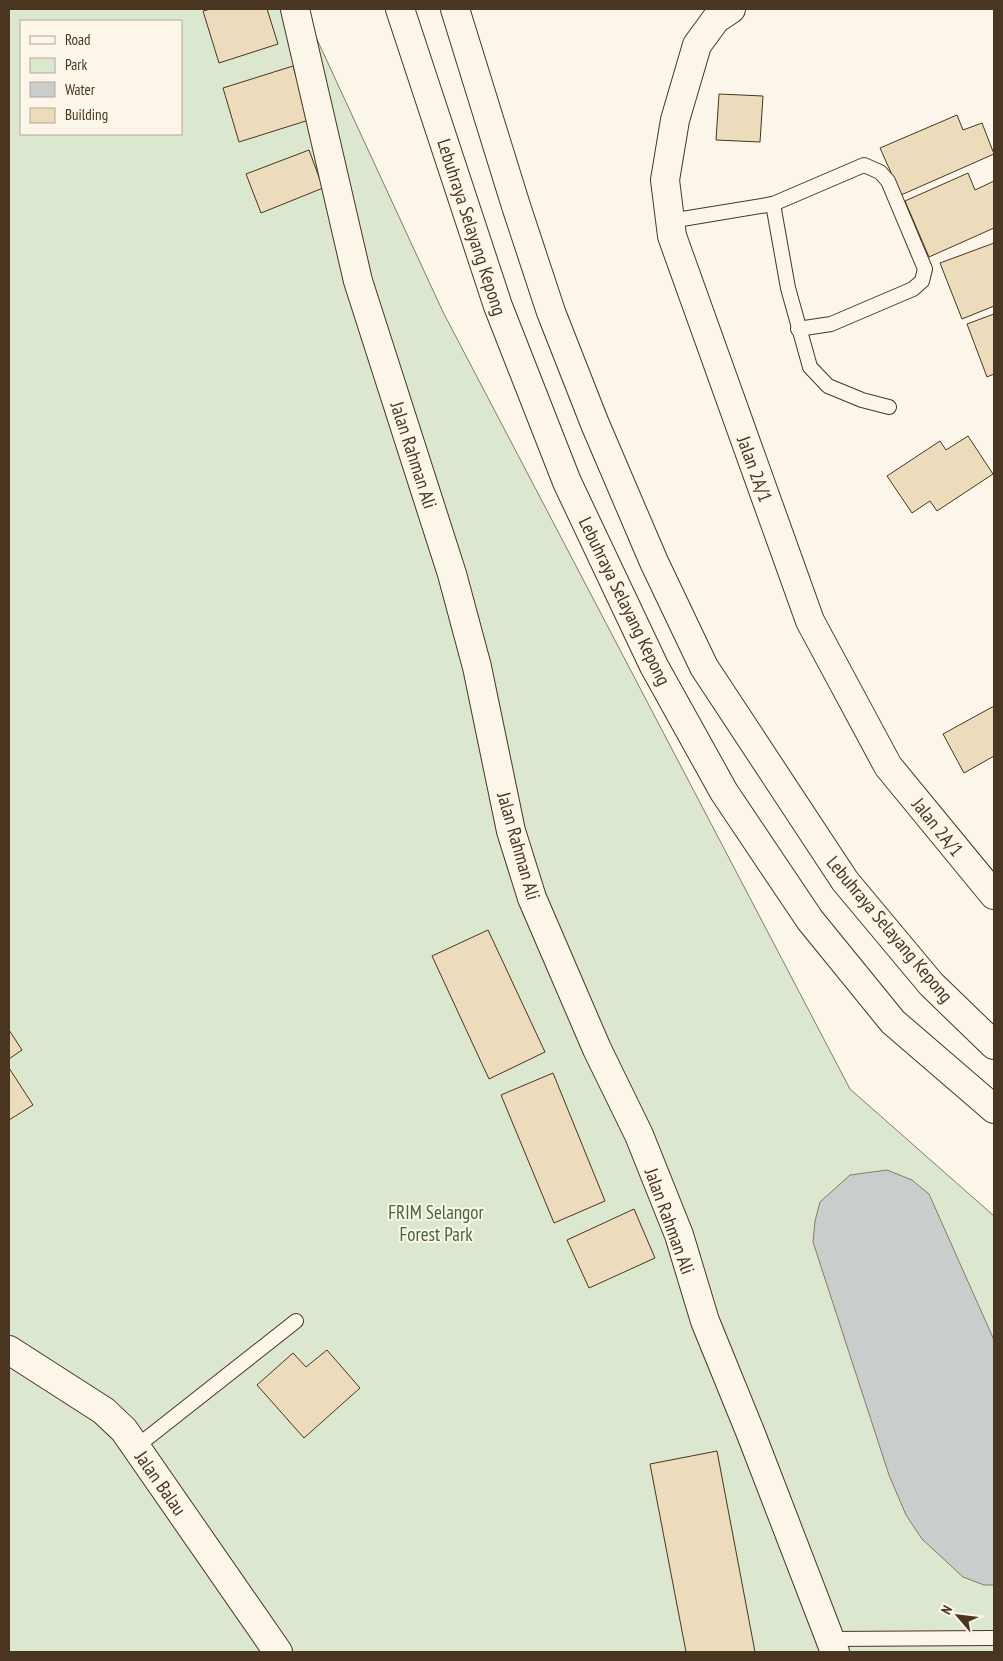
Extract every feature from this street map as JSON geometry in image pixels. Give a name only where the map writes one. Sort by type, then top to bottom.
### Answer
[{"type":"street","name":"Jalan Rahman Ali","points":[[295,9],[358,281],[452,574],[477,667],[511,831],[532,898],[597,1049],[639,1135],[679,1235],[705,1321],[751,1434],[832,1646]]},
{"type":"street","name":"Lebuhraya Selayang Kepong","points":[[400,9],[498,306],[567,482],[654,666],[724,792],[810,920],[892,1022],[994,1109]]},
{"type":"street","name":"Lebuhraya Selayang Kepong","points":[[455,9],[551,312],[594,424],[650,554],[704,667],[845,881],[931,984],[994,1045]]},
{"type":"street","name":"Jalan 2A/1","points":[[717,12],[697,45],[675,120],[665,180],[672,236],[810,621],[888,766],[994,896]]},
{"type":"street","name":"Jalan Balau","points":[[9,1350],[104,1411],[124,1430],[278,1652]]},
{"type":"lane","points":[[670,221],[774,204],[864,164],[880,172],[888,181],[925,269],[922,281],[913,289],[831,324],[798,329]]},
{"type":"lane","points":[[774,204],[788,288],[810,367],[828,386],[862,400],[888,407]]},
{"type":"lane","points":[[136,1447],[296,1321]]},
{"type":"lane","points":[[832,1646],[994,1638]]},
{"type":"green space","name":"FRIM Selangor Forest Park","points":[[9,9],[303,9],[443,312],[850,1089],[994,1216],[994,1652],[9,1652]]},
{"type":"water","points":[[887,1170],[912,1180],[929,1194],[994,1340],[994,1585],[984,1585],[963,1577],[922,1539],[906,1515],[889,1475],[813,1242],[815,1221],[820,1202],[850,1175]]},
{"type":"building","points":[[211,9],[267,9],[278,44],[219,63],[203,11]]},
{"type":"building","points":[[293,66],[309,120],[239,142],[223,88]]},
{"type":"building","points":[[719,94],[763,96],[760,142],[716,140]]},
{"type":"building","points":[[957,115],[963,130],[982,123],[994,154],[901,195],[880,148]]},
{"type":"building","points":[[309,150],[323,188],[261,213],[246,174]]},
{"type":"building","points":[[968,173],[975,190],[994,181],[994,228],[929,257],[905,201]]},
{"type":"building","points":[[994,243],[994,306],[962,319],[940,263]]},
{"type":"building","points":[[994,314],[994,374],[987,377],[967,324]]},
{"type":"building","points":[[968,436],[993,474],[937,511],[930,501],[912,513],[887,476],[940,441],[946,450]]},
{"type":"building","points":[[994,706],[994,756],[964,773],[943,734]]},
{"type":"building","points":[[488,930],[545,1052],[489,1079],[432,956]]},
{"type":"building","points":[[9,1030],[22,1050],[9,1059]]},
{"type":"building","points":[[9,1068],[33,1105],[9,1120]]},
{"type":"building","points":[[553,1073],[605,1201],[554,1223],[501,1095]]},
{"type":"building","points":[[634,1209],[655,1258],[589,1288],[567,1240]]},
{"type":"building","points":[[327,1350],[360,1388],[304,1438],[257,1385],[293,1353],[306,1367]]},
{"type":"building","points":[[717,1451],[755,1652],[686,1652],[650,1464]]}]
